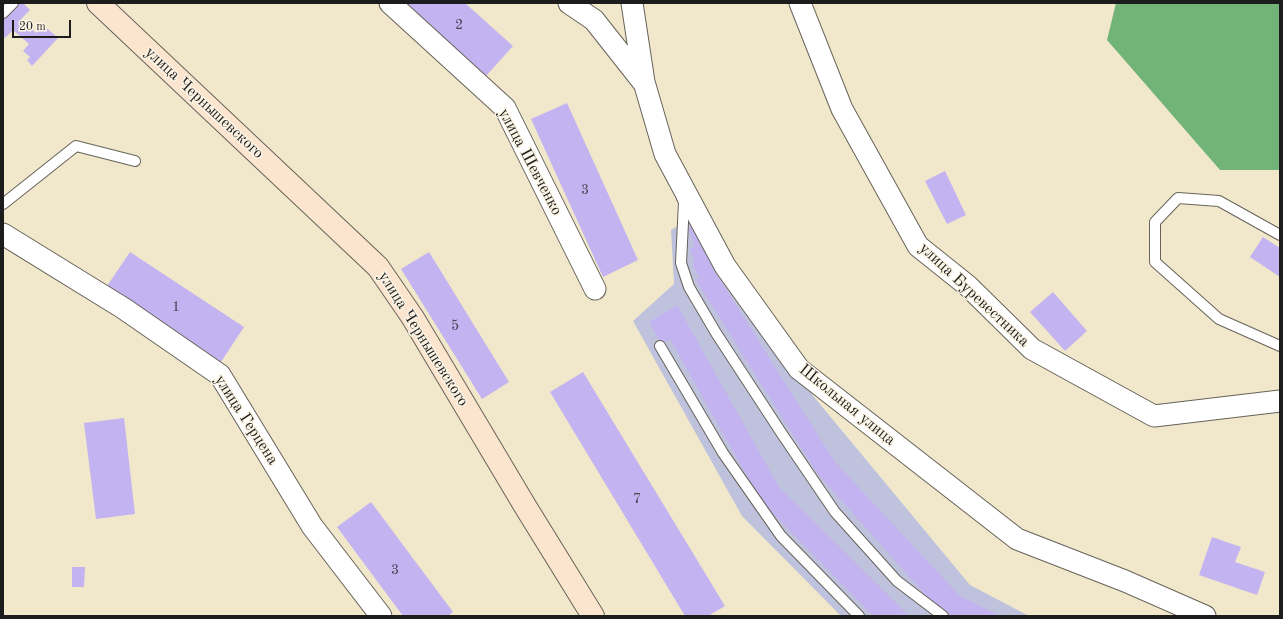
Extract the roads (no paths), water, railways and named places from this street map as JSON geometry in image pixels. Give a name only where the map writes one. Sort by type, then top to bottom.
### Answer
[{"type":"main road","name":"улица Чернышевского","points":[[98,3],[378,267],[413,318],[525,506],[593,616]]},
{"type":"street","name":"улица Шевченко","points":[[390,3],[505,108],[595,289]]},
{"type":"street","points":[[569,3],[594,20],[644,82]]},
{"type":"street","name":"Школьная улица","points":[[632,3],[644,82],[665,154],[725,266],[799,369],[1017,540],[1125,581],[1205,616]]},
{"type":"street","name":"улица Буревестника","points":[[800,3],[842,109],[918,246],[968,286],[1032,349],[1154,416],[1280,401]]},
{"type":"street","name":"улица Герцена","points":[[3,234],[123,308],[220,375],[312,526],[381,616]]},
{"type":"lane","points":[[3,13],[13,3]]},
{"type":"lane","points":[[3,204],[76,146],[135,161]]},
{"type":"lane","points":[[665,154],[684,202],[681,263],[689,287],[716,332],[835,512],[897,581],[943,616]]},
{"type":"lane","points":[[1280,235],[1219,201],[1178,198],[1156,222],[1155,262],[1219,319],[1280,346]]},
{"type":"lane","points":[[660,346],[724,453],[781,536],[859,616]]}]
